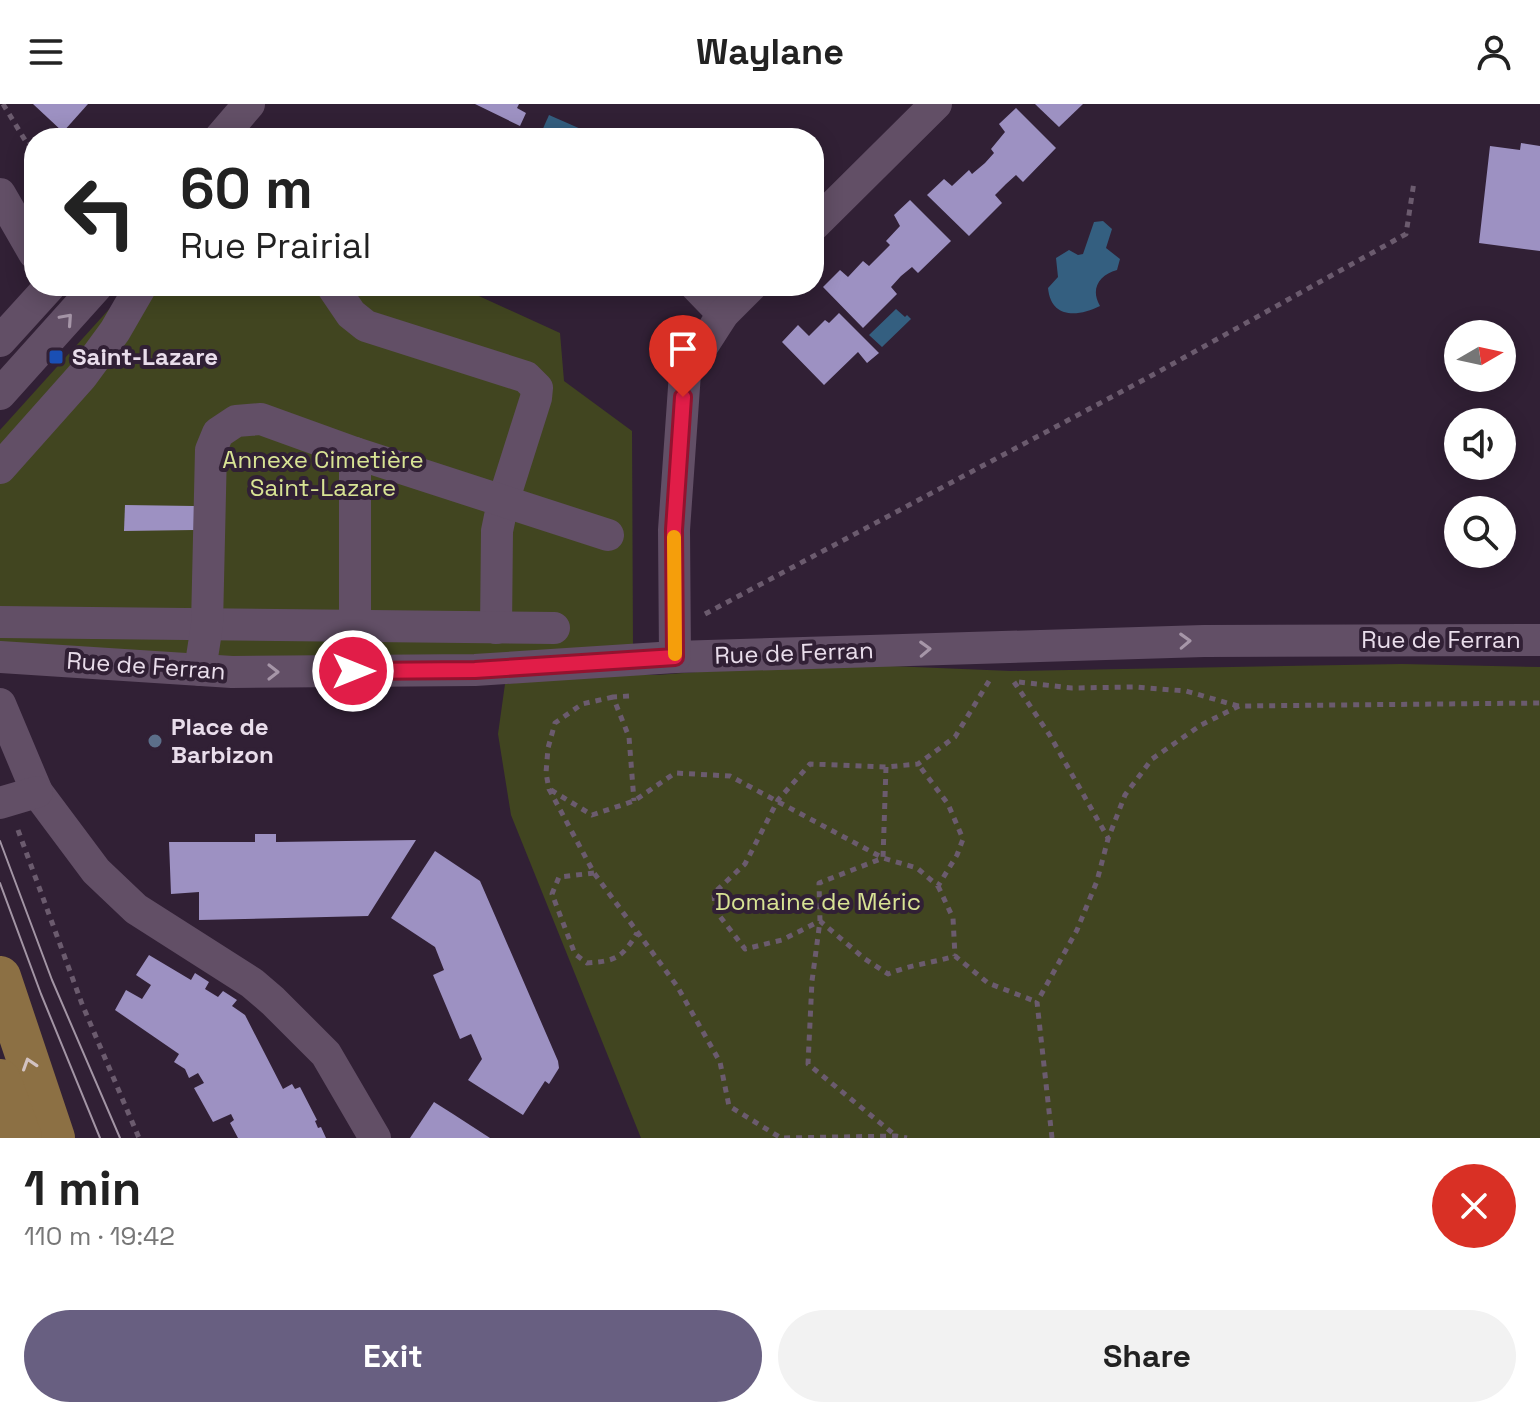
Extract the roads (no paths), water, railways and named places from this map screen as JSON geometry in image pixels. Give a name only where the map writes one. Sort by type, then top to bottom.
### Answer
[{"type":"main road","points":[[0,977],[54,1138]]},
{"type":"main road","points":[[0,1080],[21,1138]]},
{"type":"street","points":[[229,128],[249,104]]},
{"type":"street","points":[[824,215],[936,104]]},
{"type":"street","points":[[0,194],[24,236]]},
{"type":"street","points":[[0,341],[41,296]]},
{"type":"street","points":[[0,394],[88,296]]},
{"type":"street","points":[[0,468],[82,376],[115,331],[135,296]]},
{"type":"street","points":[[339,296],[351,314],[366,326],[526,377],[537,388],[497,531],[496,628]]},
{"type":"street","points":[[706,296],[723,314]]},
{"type":"street","points":[[675,642],[674,530],[685,373],[723,314],[741,296]]},
{"type":"street","points":[[200,670],[207,625],[211,450],[218,433],[236,421],[261,419],[355,453],[608,535]]},
{"type":"street","points":[[355,453],[355,628]]},
{"type":"street","points":[[0,622],[554,628]]},
{"type":"street","name":"Rue de Ferran","points":[[0,657],[232,672],[475,670],[675,642],[1540,640]]},
{"type":"street","points":[[0,704],[15,799],[136,909],[252,983],[326,1054],[375,1138]]},
{"type":"water","points":[[549,115],[579,128],[543,128]]},
{"type":"water","points":[[1103,221],[1112,229],[1106,248],[1120,259],[1117,270],[1105,275],[1096,288],[1100,306],[1075,313],[1060,310],[1050,298],[1048,288],[1058,277],[1056,258],[1069,250],[1083,254],[1094,222]]},
{"type":"water","points":[[896,309],[911,319],[882,347],[869,335]]},
{"type":"tram line","points":[[0,841],[52,980],[120,1138]]},
{"type":"tram line","points":[[0,883],[100,1138]]},
{"type":"place","name":"Saint-Lazare","points":[[56,357]]},
{"type":"place","name":"Place de Barbizon","points":[[155,741]]},
{"type":"park label","name":"Annexe Cimetière Saint-Lazare","points":[[323,474]]},
{"type":"park label","name":"Domaine de Méric","points":[[818,902]]}]
